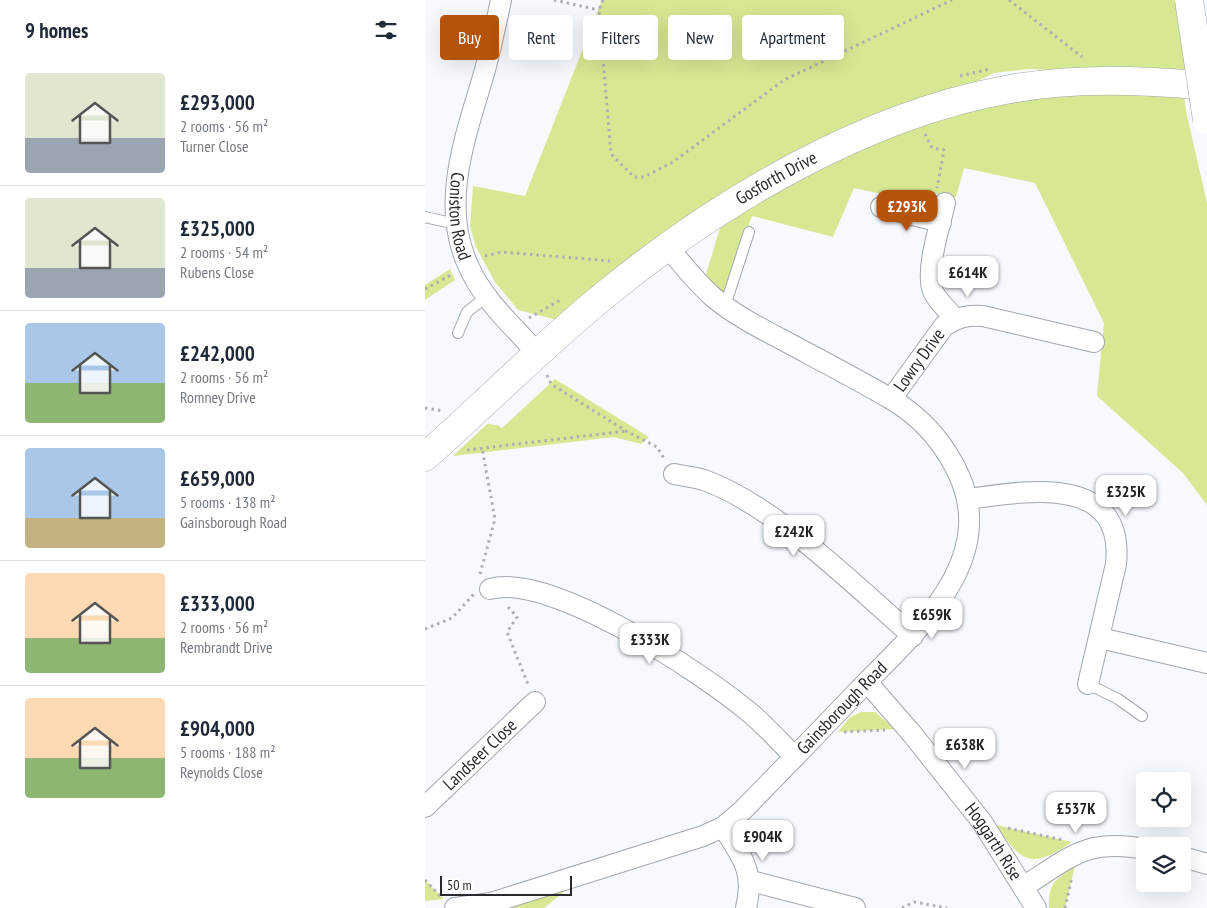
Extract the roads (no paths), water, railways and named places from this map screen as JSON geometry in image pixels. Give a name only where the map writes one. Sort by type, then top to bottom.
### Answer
[{"type":"main road","points":[[1189,0],[1207,120]]},
{"type":"main road","name":"Gosforth Drive","points":[[425,456],[605,295],[667,246],[768,183],[846,142],[918,112],[1005,90],[1062,82],[1155,81],[1207,86]]},
{"type":"street","name":"Coniston Road","points":[[501,0],[496,28],[459,169],[455,207],[456,224],[459,243],[468,266],[486,297],[538,354]]},
{"type":"street","points":[[881,207],[943,213],[932,263],[931,280],[933,291],[955,319]]},
{"type":"street","name":"Gainsborough Road","points":[[452,906],[500,900],[637,858],[723,827],[742,811],[913,636],[942,600],[956,574],[967,544],[971,521],[968,499],[960,475],[935,436],[908,410],[891,399],[725,306],[691,275],[667,246]]},
{"type":"street","name":"Lowry Drive","points":[[891,399],[932,341],[945,326],[955,319],[967,315],[983,316],[1094,342]]},
{"type":"street","points":[[674,474],[703,480],[735,494],[761,511],[802,541],[913,636]]},
{"type":"street","points":[[968,499],[1037,492],[1059,492],[1076,495],[1093,504],[1104,514],[1113,529],[1118,548],[1088,684]]},
{"type":"street","points":[[482,583],[513,586],[553,597],[598,615],[707,679],[735,701],[795,757]]},
{"type":"street","points":[[1099,638],[1207,663]]},
{"type":"street","name":"Hoggarth Rise","points":[[867,682],[908,729],[982,822],[1036,908]]},
{"type":"street","name":"Landseer Close","points":[[425,807],[535,702]]},
{"type":"street","points":[[723,827],[740,854],[751,881],[745,908]]},
{"type":"street","points":[[1023,887],[1091,847],[1106,845],[1136,848]]},
{"type":"street","points":[[1191,859],[1207,864]]},
{"type":"street","points":[[751,881],[855,908]]},
{"type":"lane","points":[[425,217],[456,224]]},
{"type":"lane","points":[[725,306],[749,232]]},
{"type":"lane","points":[[458,333],[467,312],[486,297]]},
{"type":"lane","points":[[1088,684],[1118,699],[1142,716]]}]
